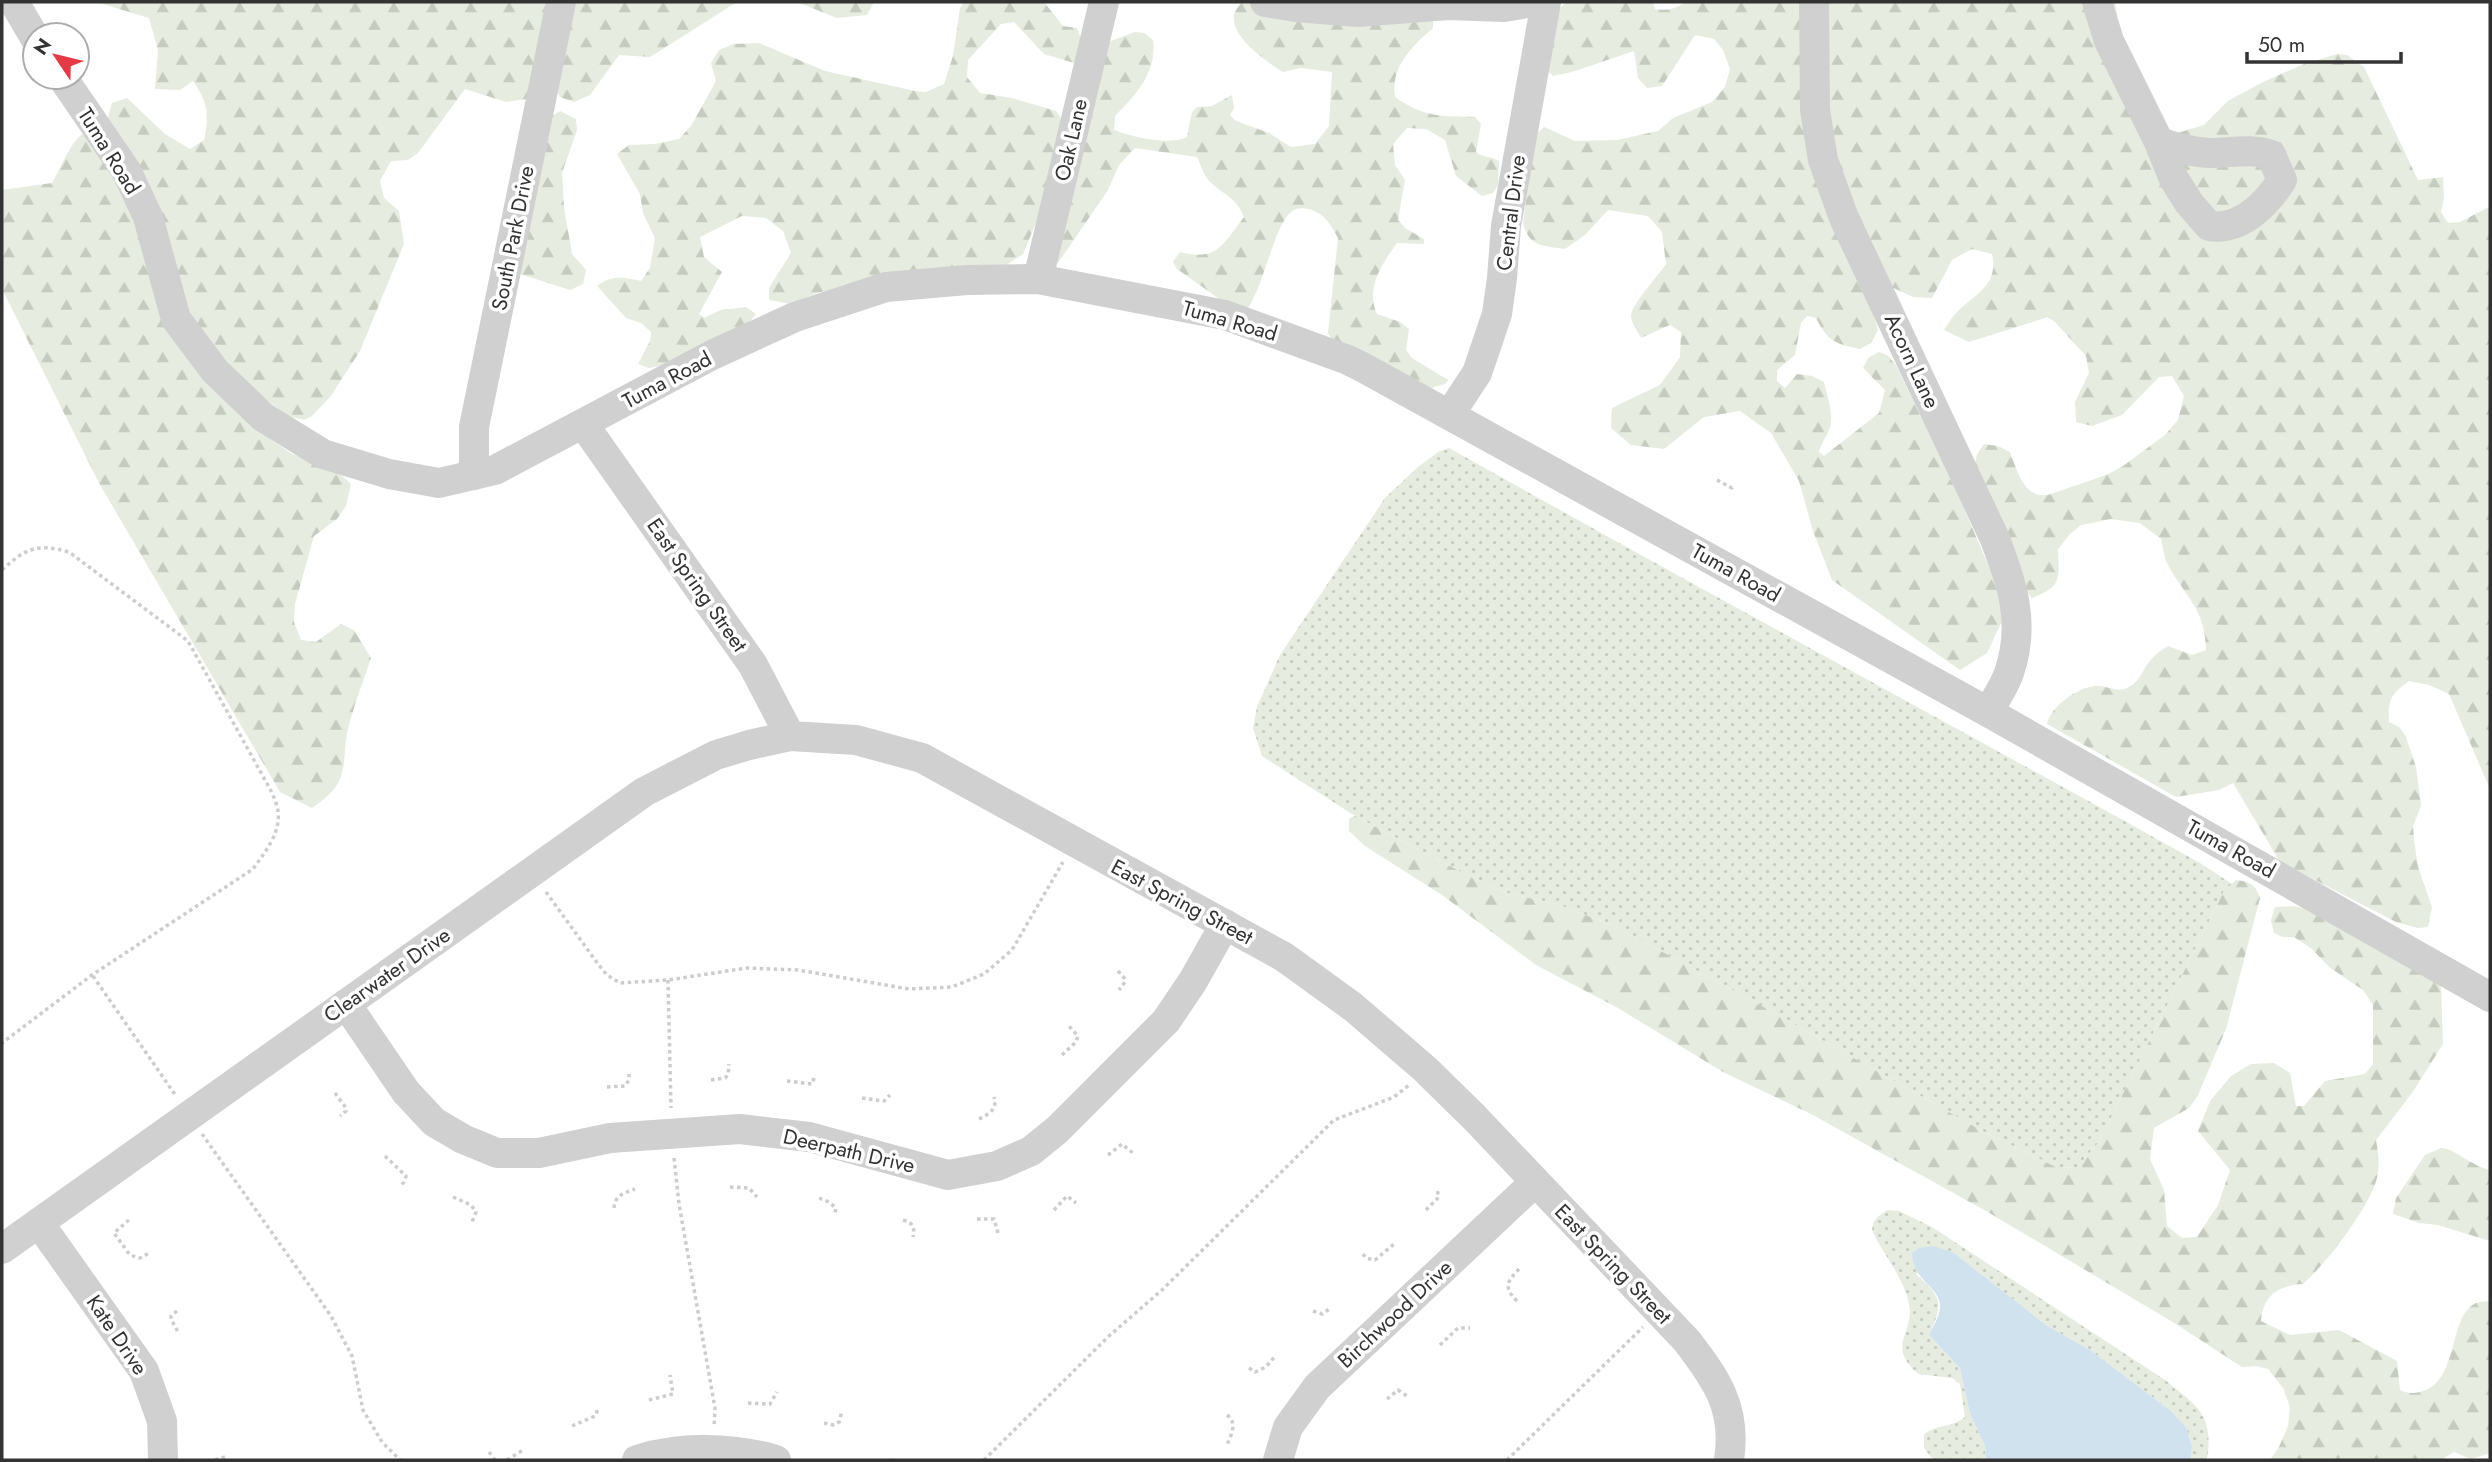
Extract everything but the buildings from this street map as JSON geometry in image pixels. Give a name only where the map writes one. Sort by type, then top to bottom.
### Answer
[{"type":"street","points":[[14,2],[25,21]]},
{"type":"street","name":"South Park Drive","points":[[474,475],[474,427],[561,2]]},
{"type":"street","name":"Oak Lane","points":[[1038,279],[1104,2]]},
{"type":"street","points":[[1265,2],[1358,12],[1448,5],[1504,7],[1533,2]]},
{"type":"street","name":"Central Drive","points":[[1450,415],[1476,373],[1497,314],[1506,226],[1546,2]]},
{"type":"street","name":"Acorn Lane","points":[[1814,2],[1815,110],[1823,160],[1844,218],[1995,539],[2013,589],[2017,636],[2009,674],[1988,712]]},
{"type":"street","points":[[2096,2],[2124,75],[2159,142]]},
{"type":"street","name":"Tuma Road","points":[[72,91],[127,172],[148,217],[176,319],[215,371],[263,417],[323,454],[389,474],[439,483],[495,470],[712,355],[795,317],[886,287],[967,279],[1038,279],[1225,316],[1348,360],[1988,712],[2490,997]]},
{"type":"street","name":"East Spring Street","points":[[584,425],[754,665],[790,736],[856,740],[922,758],[1283,957],[1353,1007],[1474,1117],[1534,1183],[1678,1331],[1711,1373],[1724,1398],[1731,1425],[1728,1460]]},
{"type":"street","name":"Clearwater Drive","points":[[2,1249],[644,792],[716,755],[790,736]]},
{"type":"street","name":"Deerpath Drive","points":[[346,1004],[406,1092],[434,1122],[463,1139],[497,1153],[539,1153],[610,1138],[740,1129],[809,1137],[948,1175],[997,1166],[1031,1151],[1057,1130],[1166,1021],[1193,981],[1225,924]]},
{"type":"street","name":"Birchwood Drive","points":[[1278,1460],[1288,1427],[1317,1387],[1534,1183]]},
{"type":"street","name":"Kate Drive","points":[[39,1223],[144,1371],[162,1421],[163,1460]]},
{"type":"street","points":[[637,1460],[659,1452],[713,1451],[759,1455],[776,1460]]},
{"type":"path","points":[[1717,480],[1732,488],[1733,486]]},
{"type":"path","points":[[2,570],[30,548],[50,547],[69,552],[188,640],[270,789],[278,811],[276,830],[267,850],[253,869],[92,975],[2,1043]]},
{"type":"path","points":[[540,884],[607,975],[620,983],[668,980],[747,968],[798,970],[909,989],[951,987],[984,974],[1012,950],[1065,859]]},
{"type":"path","points":[[1118,971],[1125,979],[1119,990]]},
{"type":"path","points":[[92,975],[181,1103]]},
{"type":"path","points":[[668,980],[672,1116]]},
{"type":"path","points":[[1062,1055],[1076,1042],[1078,1036],[1068,1025]]},
{"type":"path","points":[[711,1080],[729,1075],[729,1064]]},
{"type":"path","points":[[607,1087],[625,1086],[629,1074]]},
{"type":"path","points":[[786,1081],[812,1084],[814,1078]]},
{"type":"path","points":[[984,1460],[1334,1120],[1394,1097],[1414,1081]]},
{"type":"path","points":[[335,1093],[346,1108],[340,1116]]},
{"type":"path","points":[[862,1098],[884,1101],[890,1094]]},
{"type":"path","points":[[979,1119],[994,1109],[994,1097]]},
{"type":"path","points":[[198,1128],[331,1316],[352,1356],[363,1410],[382,1442],[400,1460]]},
{"type":"path","points":[[1108,1154],[1122,1144],[1134,1154]]},
{"type":"path","points":[[674,1148],[679,1204],[715,1408],[714,1436]]},
{"type":"path","points":[[385,1156],[406,1176],[400,1186]]},
{"type":"path","points":[[730,1187],[749,1188],[757,1197]]},
{"type":"path","points":[[614,1208],[614,1202],[620,1195],[635,1189]]},
{"type":"path","points":[[1426,1210],[1439,1197],[1437,1190]]},
{"type":"path","points":[[1054,1210],[1067,1196],[1076,1203]]},
{"type":"path","points":[[453,1197],[474,1208],[476,1212],[471,1222]]},
{"type":"path","points":[[819,1198],[833,1204],[835,1213]]},
{"type":"path","points":[[977,1219],[994,1219],[998,1234]]},
{"type":"path","points":[[129,1220],[114,1233],[130,1255],[140,1258],[151,1252]]},
{"type":"path","points":[[903,1220],[914,1226],[913,1237]]},
{"type":"path","points":[[1363,1254],[1366,1258],[1375,1260],[1394,1244]]},
{"type":"path","points":[[1517,1301],[1509,1293],[1507,1285],[1520,1268]]},
{"type":"path","points":[[1313,1311],[1322,1314],[1331,1308]]},
{"type":"path","points":[[177,1311],[171,1320],[178,1332]]},
{"type":"path","points":[[1507,1460],[1649,1322]]},
{"type":"path","points":[[1440,1345],[1458,1328],[1471,1328]]},
{"type":"path","points":[[1249,1368],[1262,1370],[1275,1356]]},
{"type":"path","points":[[649,1400],[673,1394],[670,1375]]},
{"type":"path","points":[[1387,1399],[1398,1390],[1407,1396]]},
{"type":"path","points":[[748,1403],[770,1404],[777,1392]]},
{"type":"path","points":[[572,1426],[595,1416],[595,1407]]},
{"type":"path","points":[[824,1423],[833,1425],[839,1422],[842,1411]]},
{"type":"path","points":[[1227,1415],[1233,1425],[1227,1445]]},
{"type":"path","points":[[507,1460],[523,1450]]},
{"type":"path","points":[[489,1452],[495,1460]]},
{"type":"path","points":[[215,1460],[225,1457]]},
{"type":"green space","points":[[96,2],[554,2],[527,99],[506,102],[465,89],[418,153],[408,160],[391,161],[380,181],[384,198],[399,211],[404,244],[360,351],[330,397],[312,416],[304,420],[288,416],[253,390],[213,348],[188,316],[108,118],[112,103],[127,98],[165,134],[190,149],[204,140],[207,116],[204,102],[193,81],[180,90],[155,89],[158,50],[149,18]]},
{"type":"green space","points":[[568,2],[737,2],[650,57],[619,55],[590,95],[574,102],[560,97],[556,91]]},
{"type":"green space","points":[[797,2],[874,2],[867,15],[837,18]]},
{"type":"green space","points":[[964,2],[1044,2],[1063,26],[1077,28],[1082,41],[1074,63],[1044,54],[1014,22],[1001,24],[968,60],[967,77],[980,93],[1012,98],[1056,111],[1064,123],[1043,206],[1023,254],[1008,264],[993,269],[842,288],[817,293],[790,304],[769,300],[769,288],[791,253],[783,231],[766,218],[742,216],[700,237],[704,257],[722,272],[699,314],[704,318],[721,310],[746,307],[756,314],[744,329],[669,364],[649,368],[638,364],[650,341],[651,332],[641,323],[626,318],[597,286],[618,278],[641,281],[650,268],[655,238],[643,213],[640,194],[617,154],[629,145],[655,144],[679,139],[691,126],[716,81],[711,63],[719,50],[733,44],[759,43],[825,71],[926,92],[944,84],[953,56],[960,8]]},
{"type":"green space","points":[[1653,2],[1655,9],[1664,10],[1686,2],[1810,2],[1810,101],[1878,330],[1871,343],[1860,349],[1834,341],[1816,318],[1807,316],[1801,323],[1795,355],[1777,370],[1777,381],[1785,388],[1797,374],[1812,376],[1824,382],[1831,424],[1819,452],[1824,456],[1879,413],[1885,390],[1863,368],[1868,358],[1879,352],[1887,355],[1896,365],[1993,576],[2003,619],[1987,653],[1960,670],[1832,580],[1813,531],[1799,481],[1771,433],[1740,411],[1704,417],[1664,449],[1631,445],[1611,428],[1612,408],[1660,385],[1680,357],[1681,332],[1670,325],[1641,338],[1631,317],[1640,299],[1666,264],[1662,232],[1648,216],[1608,210],[1585,235],[1565,249],[1544,246],[1533,241],[1523,223],[1534,136],[1544,127],[1575,141],[1617,140],[1658,131],[1673,118],[1712,102],[1725,87],[1730,69],[1723,50],[1714,39],[1695,35],[1662,86],[1647,88],[1638,78],[1634,51],[1553,76],[1547,70],[1559,9],[1565,3]]},
{"type":"green space","points":[[1823,2],[2115,2],[2123,50],[2154,122],[2174,134],[2204,125],[2228,101],[2263,82],[2304,64],[2337,54],[2347,55],[2364,67],[2418,180],[2443,177],[2444,198],[2441,212],[2448,223],[2460,222],[2487,208],[2490,210],[2490,789],[2449,694],[2429,685],[2409,681],[2394,694],[2389,708],[2389,722],[2399,727],[2406,737],[2416,767],[2421,806],[2413,826],[2414,840],[2418,867],[2432,907],[2428,927],[2418,928],[2396,922],[2280,862],[2233,783],[2219,790],[2176,797],[2047,724],[2060,704],[2081,690],[2096,686],[2119,690],[2132,685],[2153,658],[2168,646],[2192,655],[2206,650],[2202,624],[2167,562],[2161,539],[2140,523],[2111,519],[2081,525],[2058,549],[2057,581],[2049,590],[2032,598],[2022,586],[1972,480],[1977,454],[1984,444],[1998,446],[2010,452],[2027,488],[2040,495],[2048,495],[2106,475],[2123,466],[2165,435],[2178,420],[2184,396],[2172,376],[2159,377],[2122,415],[2092,426],[2076,422],[2075,402],[2089,373],[2086,356],[2048,317],[1969,342],[1944,330],[1955,314],[1989,281],[1993,265],[1992,254],[1972,249],[1952,260],[1932,298],[1913,297],[1887,285],[1838,184],[1821,59]]},
{"type":"green space","points":[[1242,3],[1341,18],[1426,18],[1433,21],[1433,28],[1410,50],[1399,67],[1394,86],[1395,97],[1424,112],[1443,116],[1475,117],[1481,124],[1476,152],[1499,161],[1498,185],[1493,193],[1482,196],[1456,176],[1445,140],[1426,129],[1407,128],[1393,144],[1395,165],[1405,180],[1398,220],[1405,228],[1424,239],[1424,244],[1397,243],[1381,268],[1373,295],[1377,314],[1400,322],[1409,329],[1406,350],[1412,358],[1448,380],[1445,384],[1423,390],[1336,347],[1328,333],[1338,238],[1328,221],[1317,212],[1298,209],[1285,219],[1248,308],[1228,305],[1177,269],[1173,262],[1180,252],[1203,255],[1211,252],[1225,243],[1244,217],[1236,203],[1206,177],[1197,157],[1135,148],[1119,165],[1108,190],[1058,263],[1052,258],[1100,45],[1135,32],[1144,33],[1153,40],[1152,62],[1148,73],[1137,91],[1115,116],[1114,130],[1151,140],[1180,140],[1187,137],[1192,112],[1197,107],[1212,106],[1232,95],[1234,108],[1230,115],[1236,121],[1269,133],[1291,147],[1315,144],[1329,126],[1332,72],[1301,68],[1283,72],[1265,60],[1238,32],[1234,22],[1235,12]]},
{"type":"green space","points":[[560,111],[576,119],[577,130],[562,173],[564,207],[572,254],[586,270],[583,284],[570,290],[520,274],[553,115]]},
{"type":"green space","points":[[82,134],[95,136],[129,190],[152,267],[263,434],[292,454],[340,474],[351,484],[346,506],[337,519],[314,536],[295,604],[294,622],[301,640],[316,642],[341,624],[354,630],[371,658],[350,721],[340,779],[326,798],[312,808],[280,792],[99,483],[2,289],[2,190],[52,183],[69,150]]},
{"type":"green space","points":[[1449,448],[2200,863],[2232,884],[2224,891],[2099,1142],[2077,1167],[2058,1168],[1984,1132],[1615,926],[1556,904],[1507,893],[1467,875],[1355,816],[1262,756],[1253,728],[1257,707],[1280,655],[1385,498],[1418,467],[1438,452]]},
{"type":"green space","points":[[1355,816],[1507,893],[1556,904],[1615,926],[1984,1132],[2058,1168],[2077,1167],[2099,1142],[2224,891],[2236,880],[2249,883],[2260,898],[2226,1029],[2198,1095],[2189,1108],[2154,1128],[2150,1159],[2164,1190],[2167,1226],[2182,1238],[2197,1237],[2218,1205],[2230,1170],[2198,1131],[2210,1101],[2231,1076],[2251,1064],[2274,1063],[2290,1073],[2296,1106],[2304,1106],[2325,1081],[2365,1074],[2373,1064],[2373,1005],[2363,990],[2329,967],[2312,949],[2294,937],[2282,937],[2274,933],[2271,920],[2275,907],[2294,906],[2307,909],[2435,980],[2441,987],[2443,1044],[2412,1093],[2376,1140],[2378,1173],[2365,1204],[2346,1235],[2303,1284],[2280,1289],[2269,1298],[2261,1321],[2290,1335],[2339,1330],[2397,1361],[2400,1390],[2416,1393],[2438,1382],[2467,1311],[2476,1303],[2490,1302],[2490,1453],[2471,1459],[2454,1452],[2441,1460],[2270,1460],[2288,1426],[2290,1407],[2283,1388],[2268,1369],[2242,1367],[2176,1324],[1986,1211],[1811,1114],[1723,1072],[1618,1008],[1536,965],[1442,895],[1365,846],[1349,831],[1349,819]]},
{"type":"green space","points":[[2441,1148],[2490,1170],[2490,1241],[2393,1214],[2396,1198],[2425,1155]]},
{"type":"green space","points":[[1888,1210],[1899,1211],[1932,1227],[2165,1380],[2201,1413],[2208,1432],[2207,1460],[2191,1460],[2192,1446],[2186,1427],[2171,1411],[2090,1350],[2046,1325],[1954,1253],[1916,1274],[1931,1289],[1938,1301],[1937,1315],[1929,1335],[1960,1368],[1970,1414],[1985,1446],[1986,1460],[1933,1460],[1924,1448],[1924,1435],[1965,1417],[1960,1384],[1952,1378],[1918,1374],[1908,1364],[1904,1355],[1902,1347],[1910,1315],[1909,1304],[1898,1275],[1872,1230],[1877,1218]]},
{"type":"water","points":[[1933,1246],[1954,1253],[2046,1325],[2090,1350],[2171,1411],[2186,1427],[2192,1446],[2191,1460],[1986,1460],[1985,1446],[1970,1414],[1960,1368],[1929,1335],[1938,1316],[1940,1304],[1934,1291],[1918,1272],[1912,1253],[1919,1248]]}]
